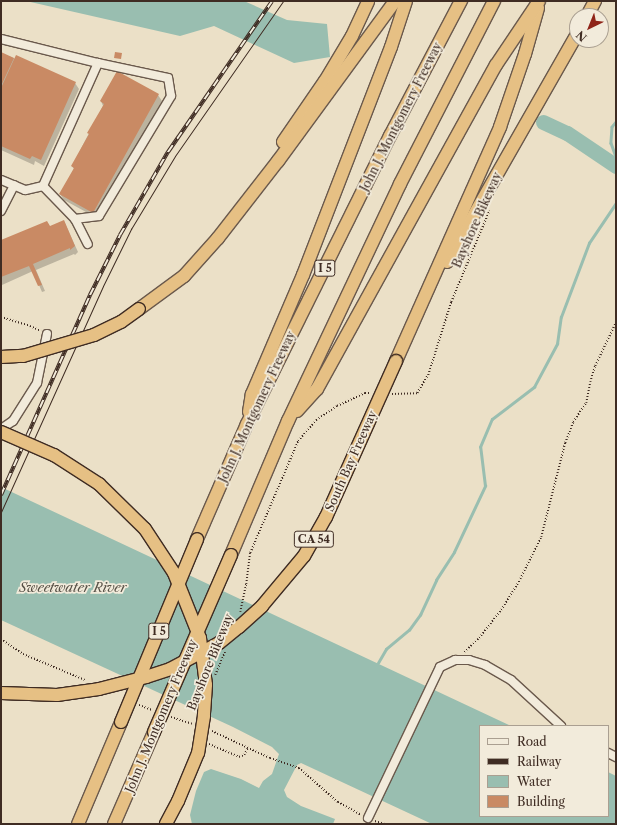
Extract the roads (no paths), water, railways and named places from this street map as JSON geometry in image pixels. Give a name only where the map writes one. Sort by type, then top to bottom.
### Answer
[{"type":"highway","points":[[253,194],[273,156],[325,81],[352,36],[368,1]]},
{"type":"highway","points":[[1,357],[23,356],[94,335],[121,322],[184,276],[218,238],[253,194],[395,1]]},
{"type":"highway","points":[[247,424],[252,394],[303,275],[391,47],[406,1]]},
{"type":"highway","name":"John J. Montgomery Freeway","points":[[78,824],[197,539],[247,424],[390,136],[460,1]]},
{"type":"highway","name":"John J. Montgomery Freeway","points":[[114,824],[288,421],[400,184],[494,1]]},
{"type":"highway","points":[[288,421],[317,389],[496,65],[540,1]]},
{"type":"highway","points":[[420,308],[500,127],[525,54],[540,1]]},
{"type":"highway","points":[[420,308],[569,48]]},
{"type":"highway","name":"South Bay Freeway","points":[[1,693],[57,695],[99,689],[170,669],[219,643],[262,606],[304,556],[326,517],[420,308]]},
{"type":"highway","points":[[1,430],[54,455],[99,484],[145,529],[174,573],[200,638],[206,685],[204,716],[198,753],[178,801],[166,824]]},
{"type":"street","points":[[1,39],[98,63],[168,78],[171,96],[99,216],[75,219]]},
{"type":"street","points":[[43,186],[98,63]]},
{"type":"street","points":[[1,180],[26,190],[43,186]]},
{"type":"street","points":[[1,211],[14,186]]},
{"type":"street","points":[[43,186],[75,219],[88,244]]},
{"type":"street","points":[[1,430],[14,421],[36,383],[47,334]]},
{"type":"street","points":[[368,818],[435,674],[440,667],[455,660],[469,660],[485,665],[511,680],[561,725]]},
{"type":"water","points":[[26,1],[244,1],[287,20],[327,24],[330,57],[294,63],[214,26],[180,36]]},
{"type":"water","name":"Sweetwater River","points":[[1,487],[509,725],[479,725],[479,817],[609,817],[609,772],[616,776],[616,824],[432,824],[301,763],[297,765],[284,790],[287,797],[301,806],[335,819],[333,824],[192,824],[190,815],[196,791],[204,772],[211,769],[241,779],[259,788],[263,781],[272,774],[279,754],[272,747],[233,727],[1,620]]},
{"type":"waterway","points":[[543,122],[567,133],[616,166]]},
{"type":"waterway","points":[[616,122],[612,127],[611,143],[616,157]]},
{"type":"waterway","points":[[378,663],[386,649],[409,630],[420,615],[436,580],[454,552],[485,486],[480,447],[492,419],[534,387],[557,344],[561,317],[589,243],[616,203]]},
{"type":"tram line","points":[[1,512],[103,286],[131,229],[175,156],[283,1]]},
{"type":"railway","points":[[1,495],[90,295],[120,235],[168,152],[272,1]]}]
